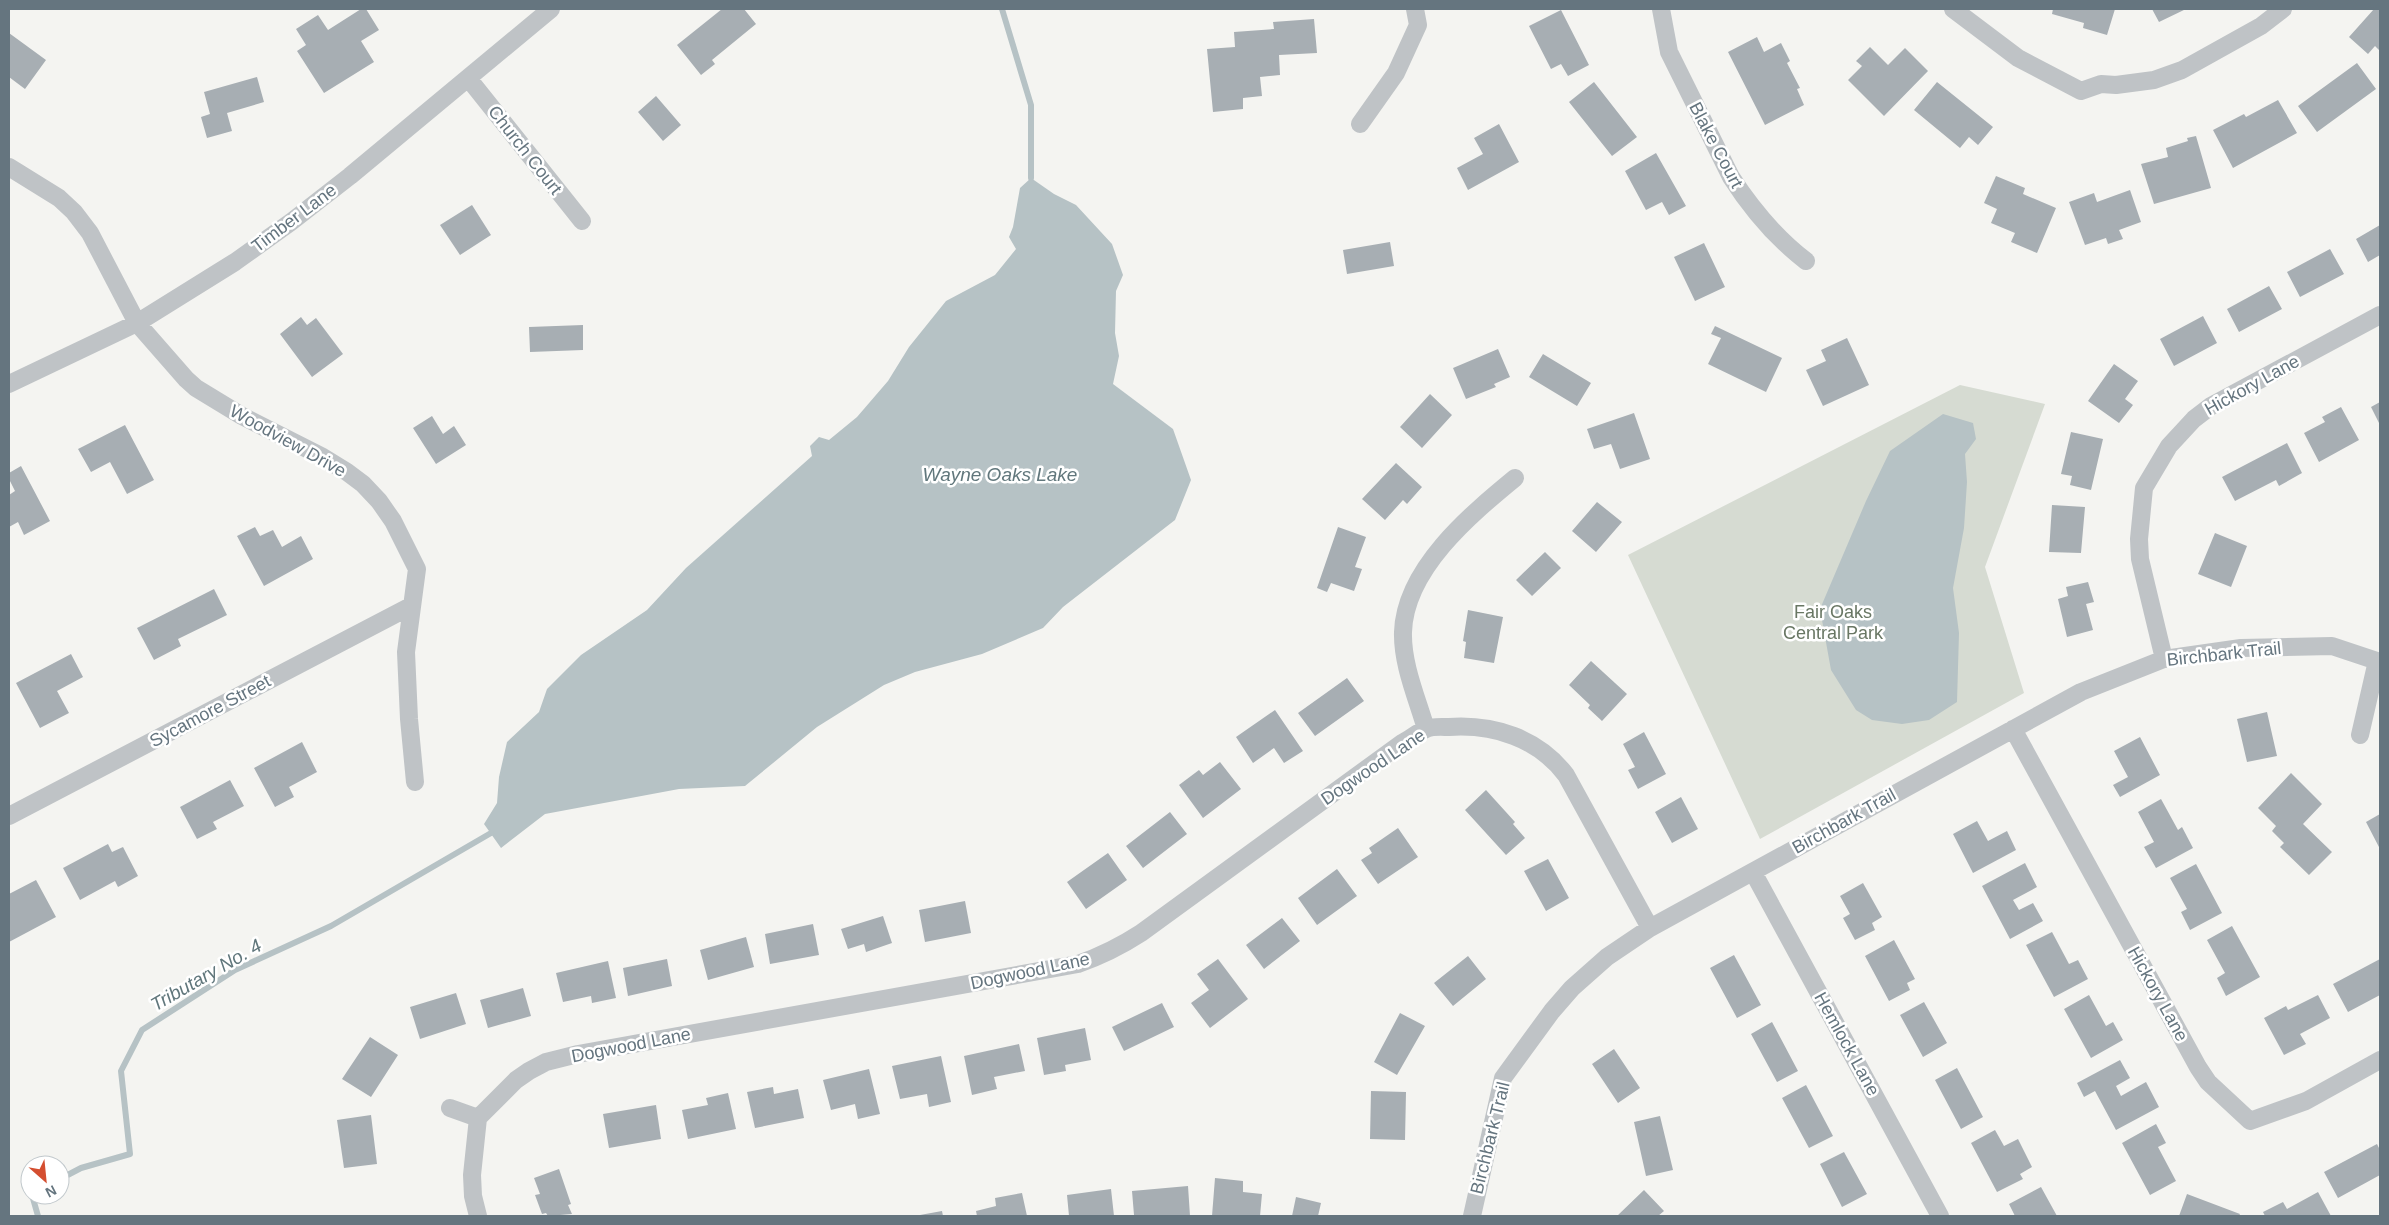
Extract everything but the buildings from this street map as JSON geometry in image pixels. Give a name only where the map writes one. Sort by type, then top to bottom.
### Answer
[{"type":"street","name":"Timber Lane","points":[[9,384],[137,323],[235,262],[291,222],[551,9]]},
{"type":"street","points":[[1360,124],[1396,73],[1418,25],[1415,9]]},
{"type":"street","name":"Blake Court","points":[[1661,9],[1669,52],[1731,177],[1742,194],[1786,246],[1806,260]]},
{"type":"street","points":[[1953,9],[2004,49],[2081,91],[2101,84],[2116,85],[2154,80],[2182,70],[2261,26],[2283,9]]},
{"type":"street","name":"Church Court","points":[[468,78],[582,221]]},
{"type":"street","name":"Woodview Drive","points":[[9,167],[58,198],[74,212],[90,233],[137,323],[196,388],[242,416],[321,456],[347,472],[369,490],[393,521],[417,569],[406,652],[408,719],[415,782]]},
{"type":"street","name":"Hickory Lane","points":[[2164,659],[2142,573],[2139,538],[2144,488],[2169,446],[2194,419],[2211,406],[2380,314]]},
{"type":"street","points":[[1426,729],[1404,648],[1403,631],[1413,591],[1431,559],[1483,504],[1515,478]]},
{"type":"street","name":"Sycamore Street","points":[[9,816],[411,606]]},
{"type":"street","name":"Birchbark Trail","points":[[1472,1216],[1503,1078],[1552,1011],[1572,988],[1607,957],[1650,928],[2081,692],[2164,659],[2241,648],[2332,646],[2379,661],[2360,735]]},
{"type":"street","name":"Dogwood Lane","points":[[478,1118],[516,1080],[546,1062],[578,1054],[1078,964],[1098,957],[1141,933],[1426,729],[1472,728],[1516,735],[1543,751],[1557,763],[1566,775],[1650,928]]},
{"type":"street","name":"Hickory Lane","points":[[2013,729],[2198,1068],[2208,1082],[2250,1121],[2306,1101],[2380,1060]]},
{"type":"street","name":"Hemlock Lane","points":[[1752,872],[1940,1216]]},
{"type":"street","points":[[450,1108],[478,1118],[472,1176],[473,1196],[478,1216]]},
{"type":"green space","name":"Fair Oaks Central Park","points":[[1960,385],[2045,404],[1985,567],[2024,693],[1760,839],[1628,555]]},
{"type":"water","name":"Wayne Oaks Lake","points":[[1031,178],[1054,194],[1076,205],[1112,244],[1123,275],[1116,291],[1115,333],[1119,356],[1113,384],[1173,429],[1191,480],[1175,520],[1063,607],[1043,628],[982,654],[915,672],[884,685],[817,727],[745,786],[679,789],[545,814],[501,848],[484,824],[497,803],[499,777],[507,742],[539,712],[547,689],[581,655],[647,610],[686,568],[812,456],[810,446],[819,437],[829,440],[857,417],[888,381],[909,347],[946,301],[995,275],[1016,249],[1009,237],[1013,227],[1020,188]]},
{"type":"water","points":[[1943,414],[1973,423],[1976,439],[1965,454],[1967,482],[1964,528],[1953,588],[1959,633],[1957,702],[1929,720],[1902,724],[1872,720],[1856,710],[1831,670],[1820,609],[1866,501],[1890,451]]},
{"type":"waterway","name":"Tributary No. 4","points":[[1002,9],[1031,105],[1031,178]]},
{"type":"waterway","name":"Tributary No. 4","points":[[70,1174],[81,1168],[130,1154],[121,1071],[142,1030],[235,970],[331,926],[491,833]]},
{"type":"waterway","name":"Tributary No. 4","points":[[35,1205],[38,1216]]}]
